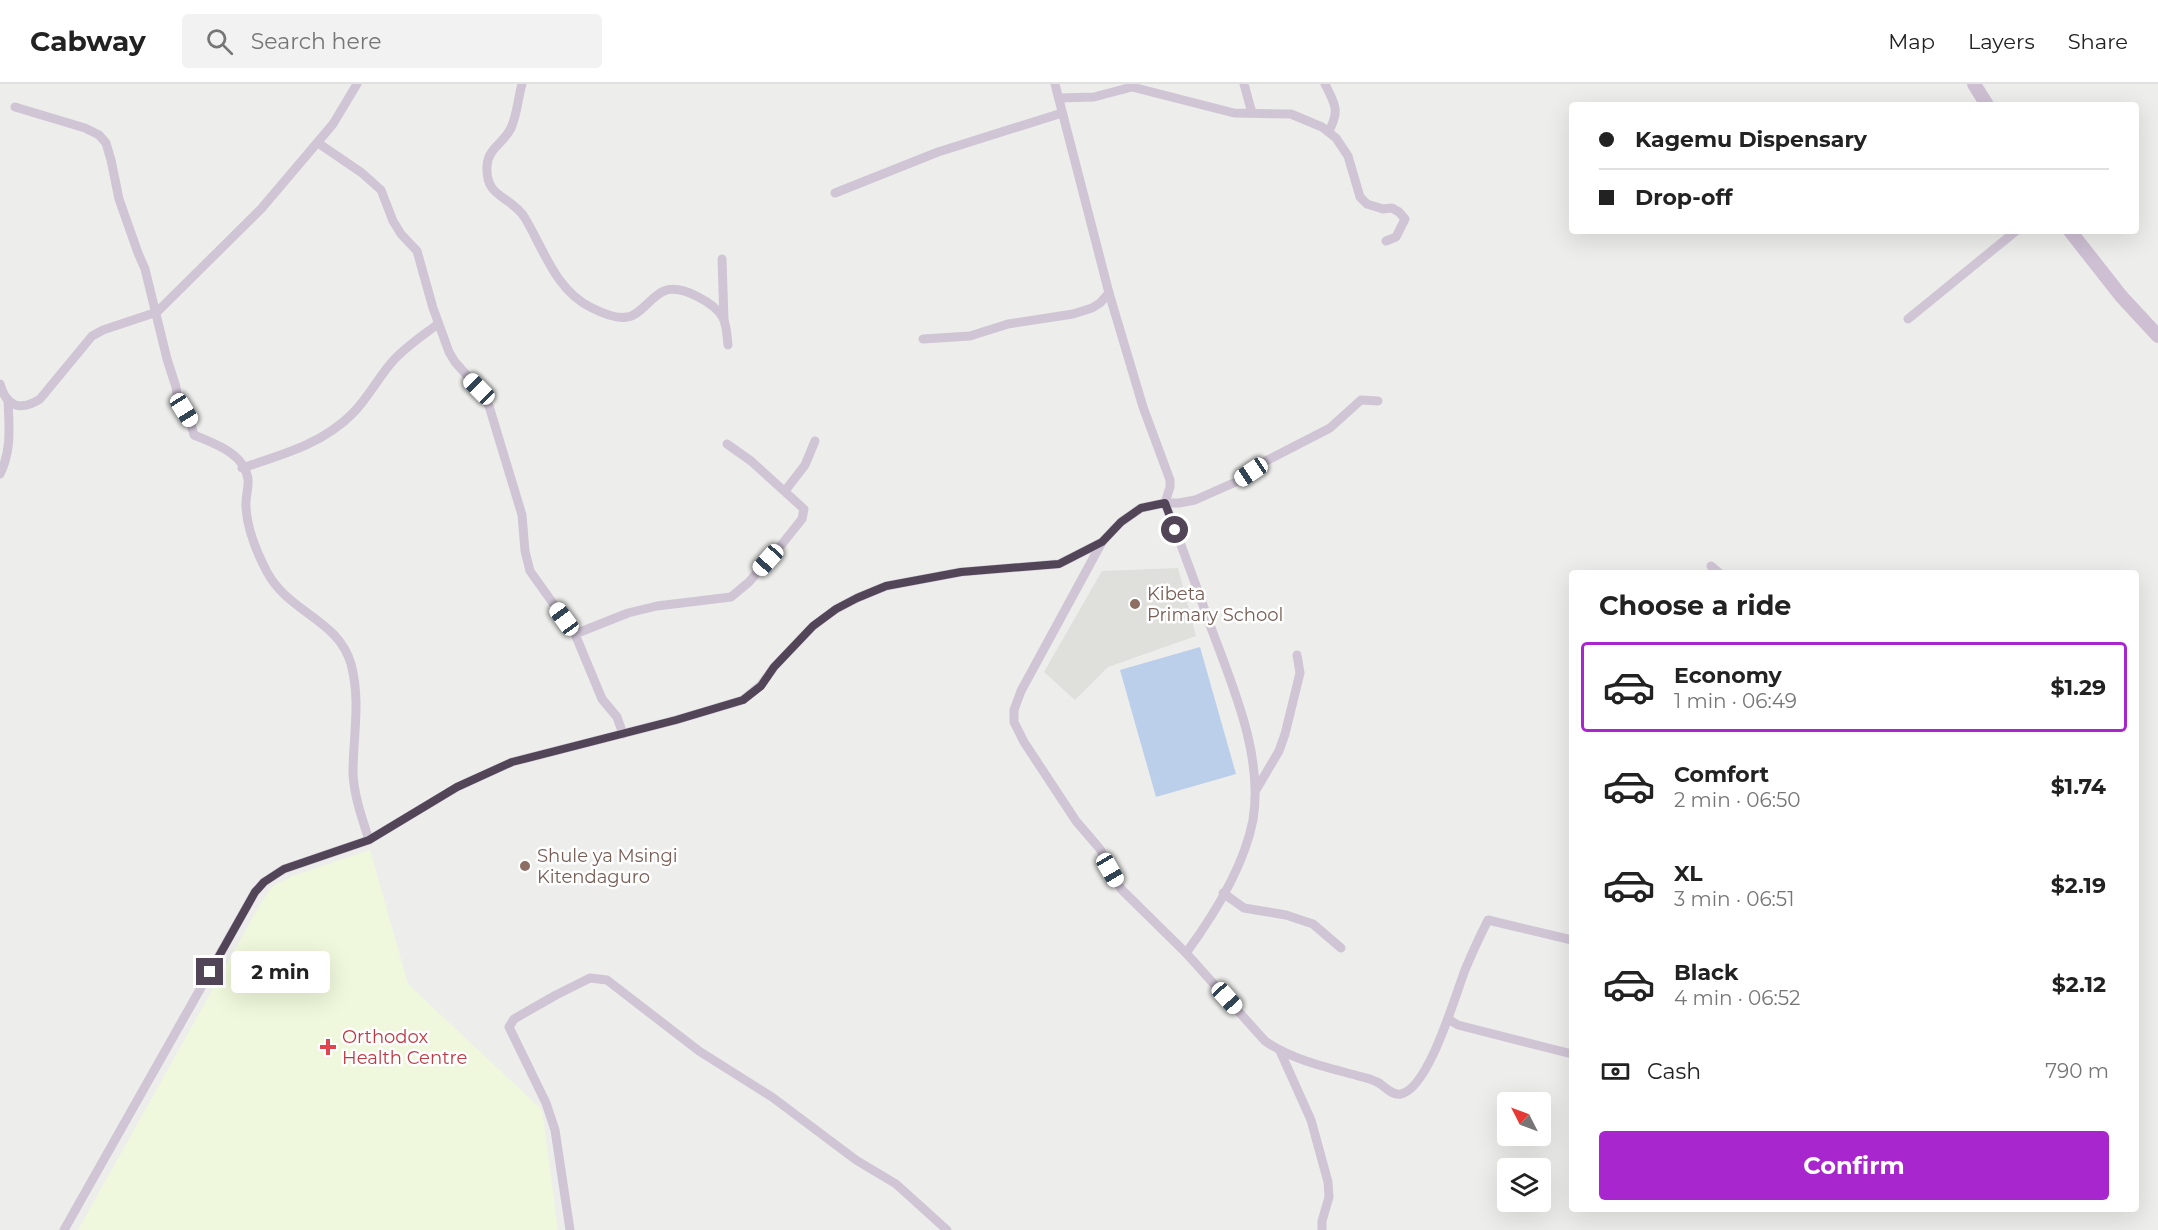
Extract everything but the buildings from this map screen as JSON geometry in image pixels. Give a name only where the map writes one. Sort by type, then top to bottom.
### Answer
[{"type":"street","points":[[0,384],[3,395],[8,400],[23,406],[33,404],[40,399],[92,336],[103,330],[157,312],[261,209],[333,124],[357,84]]},
{"type":"street","points":[[522,84],[509,132],[489,157],[487,180],[496,193],[522,214],[542,252],[567,289],[574,297],[593,309],[627,318],[656,295],[664,291],[677,290],[693,294],[707,303],[720,314],[724,322]]},
{"type":"street","points":[[1055,84],[1109,293],[1143,407],[1170,480],[1165,503],[1240,707],[1252,758],[1255,792],[1253,819],[1245,848],[1232,879],[1202,932],[1186,953]]},
{"type":"street","points":[[1244,84],[1252,113]]},
{"type":"street","points":[[1325,84],[1336,109],[1335,119],[1329,131]]},
{"type":"street","points":[[1974,84],[1985,102]]},
{"type":"street","points":[[1059,98],[1094,97],[1133,86],[1234,113],[1292,114],[1329,131],[1342,144],[1360,196],[1367,204],[1383,209],[1392,208],[1405,219],[1396,237],[1386,241]]},
{"type":"street","points":[[15,107],[85,128],[99,135],[106,143],[119,199],[145,268],[176,387],[178,403],[190,421],[194,435],[222,447],[237,458],[248,479],[246,507],[259,555],[274,584],[286,598],[331,631],[347,651],[357,699],[353,774],[369,840]]},
{"type":"street","points":[[835,193],[938,152],[1062,113]]},
{"type":"street","points":[[318,143],[362,173],[381,190],[393,221],[417,251],[438,324],[455,363],[479,389],[489,406],[522,515],[525,551],[530,570],[575,634],[602,699],[617,717],[623,734]]},
{"type":"street","points":[[1908,319],[2012,234]]},
{"type":"street","points":[[2072,234],[2121,296],[2158,336]]},
{"type":"street","points":[[722,259],[724,322],[728,345]]},
{"type":"street","points":[[923,339],[970,336],[1003,326],[1073,314],[1092,308],[1109,293]]},
{"type":"street","points":[[242,468],[315,442],[343,422],[364,400],[391,363],[418,338],[438,324]]},
{"type":"street","points":[[0,474],[7,458],[10,434],[8,400]]},
{"type":"street","points":[[1378,401],[1361,400],[1330,428],[1262,463],[1238,481],[1195,500],[1141,508],[1121,522],[1102,542],[1022,691],[1014,710],[1014,722],[1024,742],[1076,821],[1100,849],[1121,889],[1186,953],[1265,1041],[1280,1052],[1376,1081],[1392,1093],[1401,1094],[1410,1089],[1422,1076],[1488,920],[1569,939]]},
{"type":"street","points":[[785,491],[799,474],[815,441]]},
{"type":"street","points":[[575,634],[628,613],[657,606],[733,596],[749,582],[782,544],[803,516],[804,509],[751,461],[727,444]]},
{"type":"street","points":[[64,1230],[255,892],[264,882],[284,869],[369,840],[457,787],[512,762],[743,700],[761,686],[774,667],[813,626],[845,604],[886,586],[961,572],[1059,564],[1102,542]]},
{"type":"street","points":[[1255,792],[1279,751],[1285,734],[1300,673],[1297,655]]},
{"type":"street","points":[[1224,893],[1244,908],[1286,915],[1313,924],[1341,948]]},
{"type":"street","points":[[570,1230],[555,1130],[546,1103],[509,1027],[514,1019],[556,995],[590,978],[601,978],[617,986],[699,1051],[772,1097],[849,1155],[896,1184],[947,1230]]},
{"type":"street","points":[[1448,1019],[1458,1025],[1569,1053]]},
{"type":"street","points":[[1280,1052],[1311,1120],[1328,1182],[1329,1197],[1323,1227]]},
{"type":"shaded area","name":"Kibeta Primary School","points":[[1178,568],[1196,636],[1108,667],[1075,700],[1044,672],[1102,571]]},
{"type":"shaded area","points":[[1200,647],[1236,774],[1156,797],[1120,670]]},
{"type":"shaded area","name":"Orthodox Health Centre","points":[[370,850],[408,984],[542,1110],[558,1230],[78,1230],[261,903],[273,886],[293,876]]},
{"type":"place","name":"Kibeta Primary School","points":[[1135,604]]},
{"type":"place","name":"Shule ya Msingi Kitendaguro","points":[[525,866]]},
{"type":"place","name":"Orthodox Health Centre","points":[[328,1047]]},
{"type":"route","points":[[210,972],[255,892],[276,873],[318,856],[369,840],[457,787],[512,762],[676,720],[743,700],[761,686],[774,667],[813,626],[836,609],[857,598],[886,586],[961,572],[1059,564],[1102,542],[1121,522],[1141,508],[1153,505],[1165,503],[1175,530]]}]
